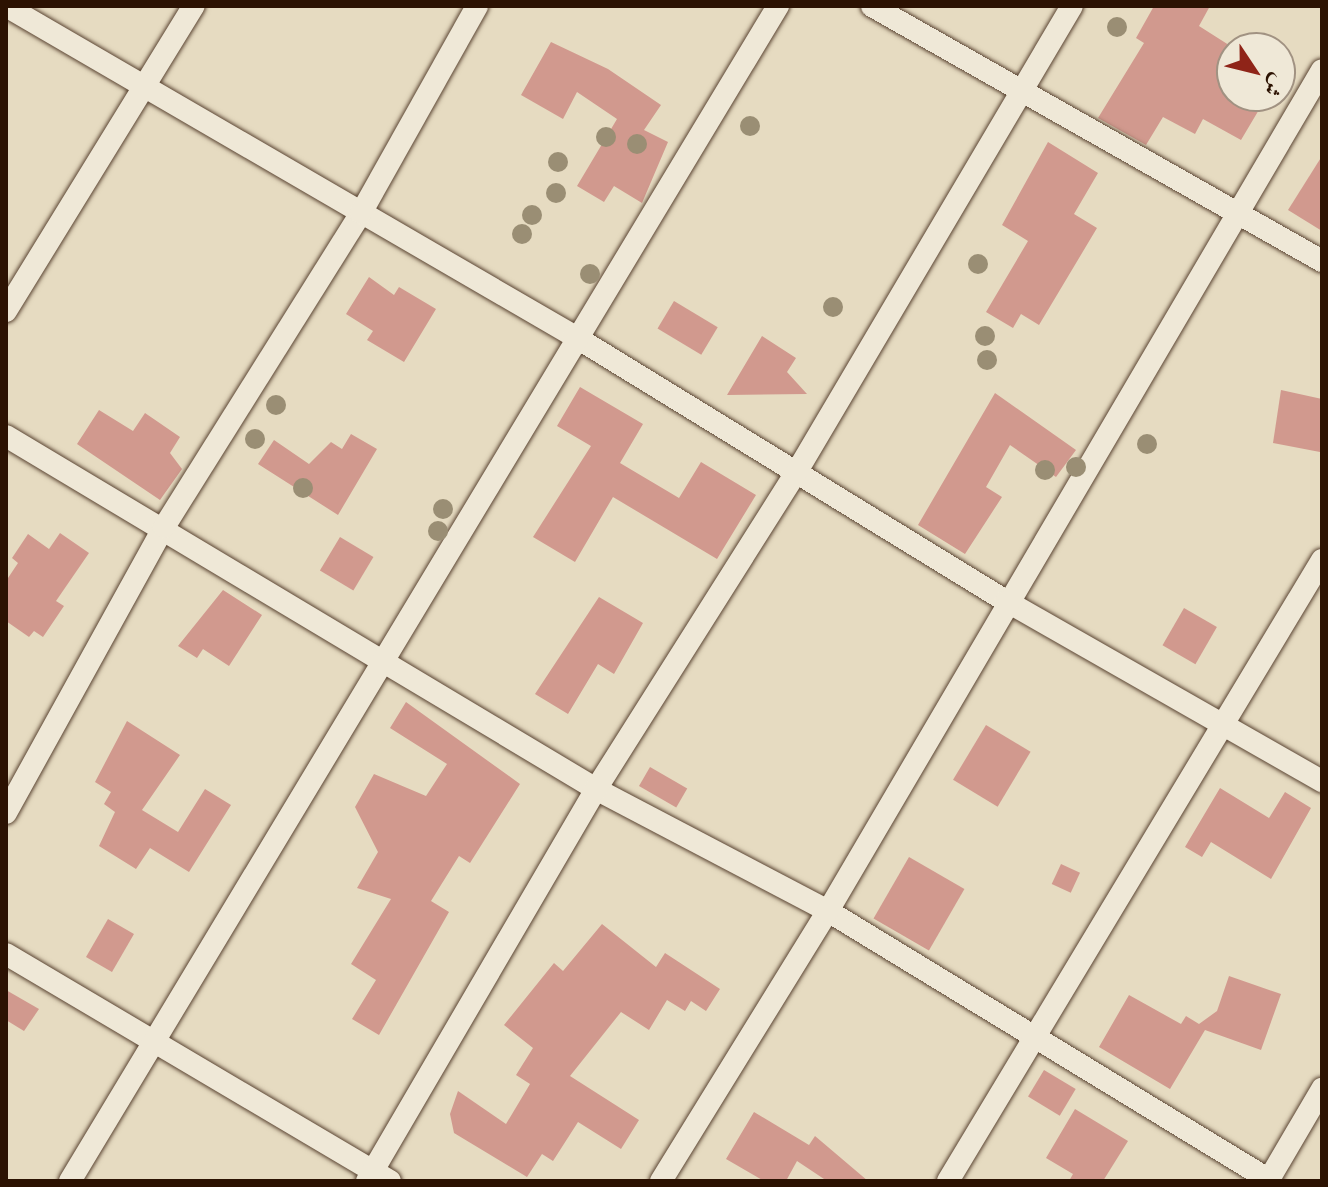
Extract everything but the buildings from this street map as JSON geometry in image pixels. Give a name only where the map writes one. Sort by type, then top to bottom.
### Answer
[{"type":"street","points":[[6,6],[574,336],[1006,601],[1322,781]]},
{"type":"street","points":[[6,311],[147,89],[194,6]]},
{"type":"street","points":[[6,813],[164,527],[361,213],[477,6]]},
{"type":"street","points":[[70,1181],[574,336],[778,6]]},
{"type":"street","points":[[872,6],[1322,261]]},
{"type":"street","points":[[6,954],[376,1178],[596,789],[796,473],[1072,6]]},
{"type":"street","points":[[661,1181],[828,911],[1006,601],[1240,215],[1322,70]]},
{"type":"street","points":[[6,436],[164,527],[596,789],[828,911],[1033,1042],[1269,1181],[1322,1089]]},
{"type":"street","points":[[948,1181],[1226,726],[1322,560]]}]
